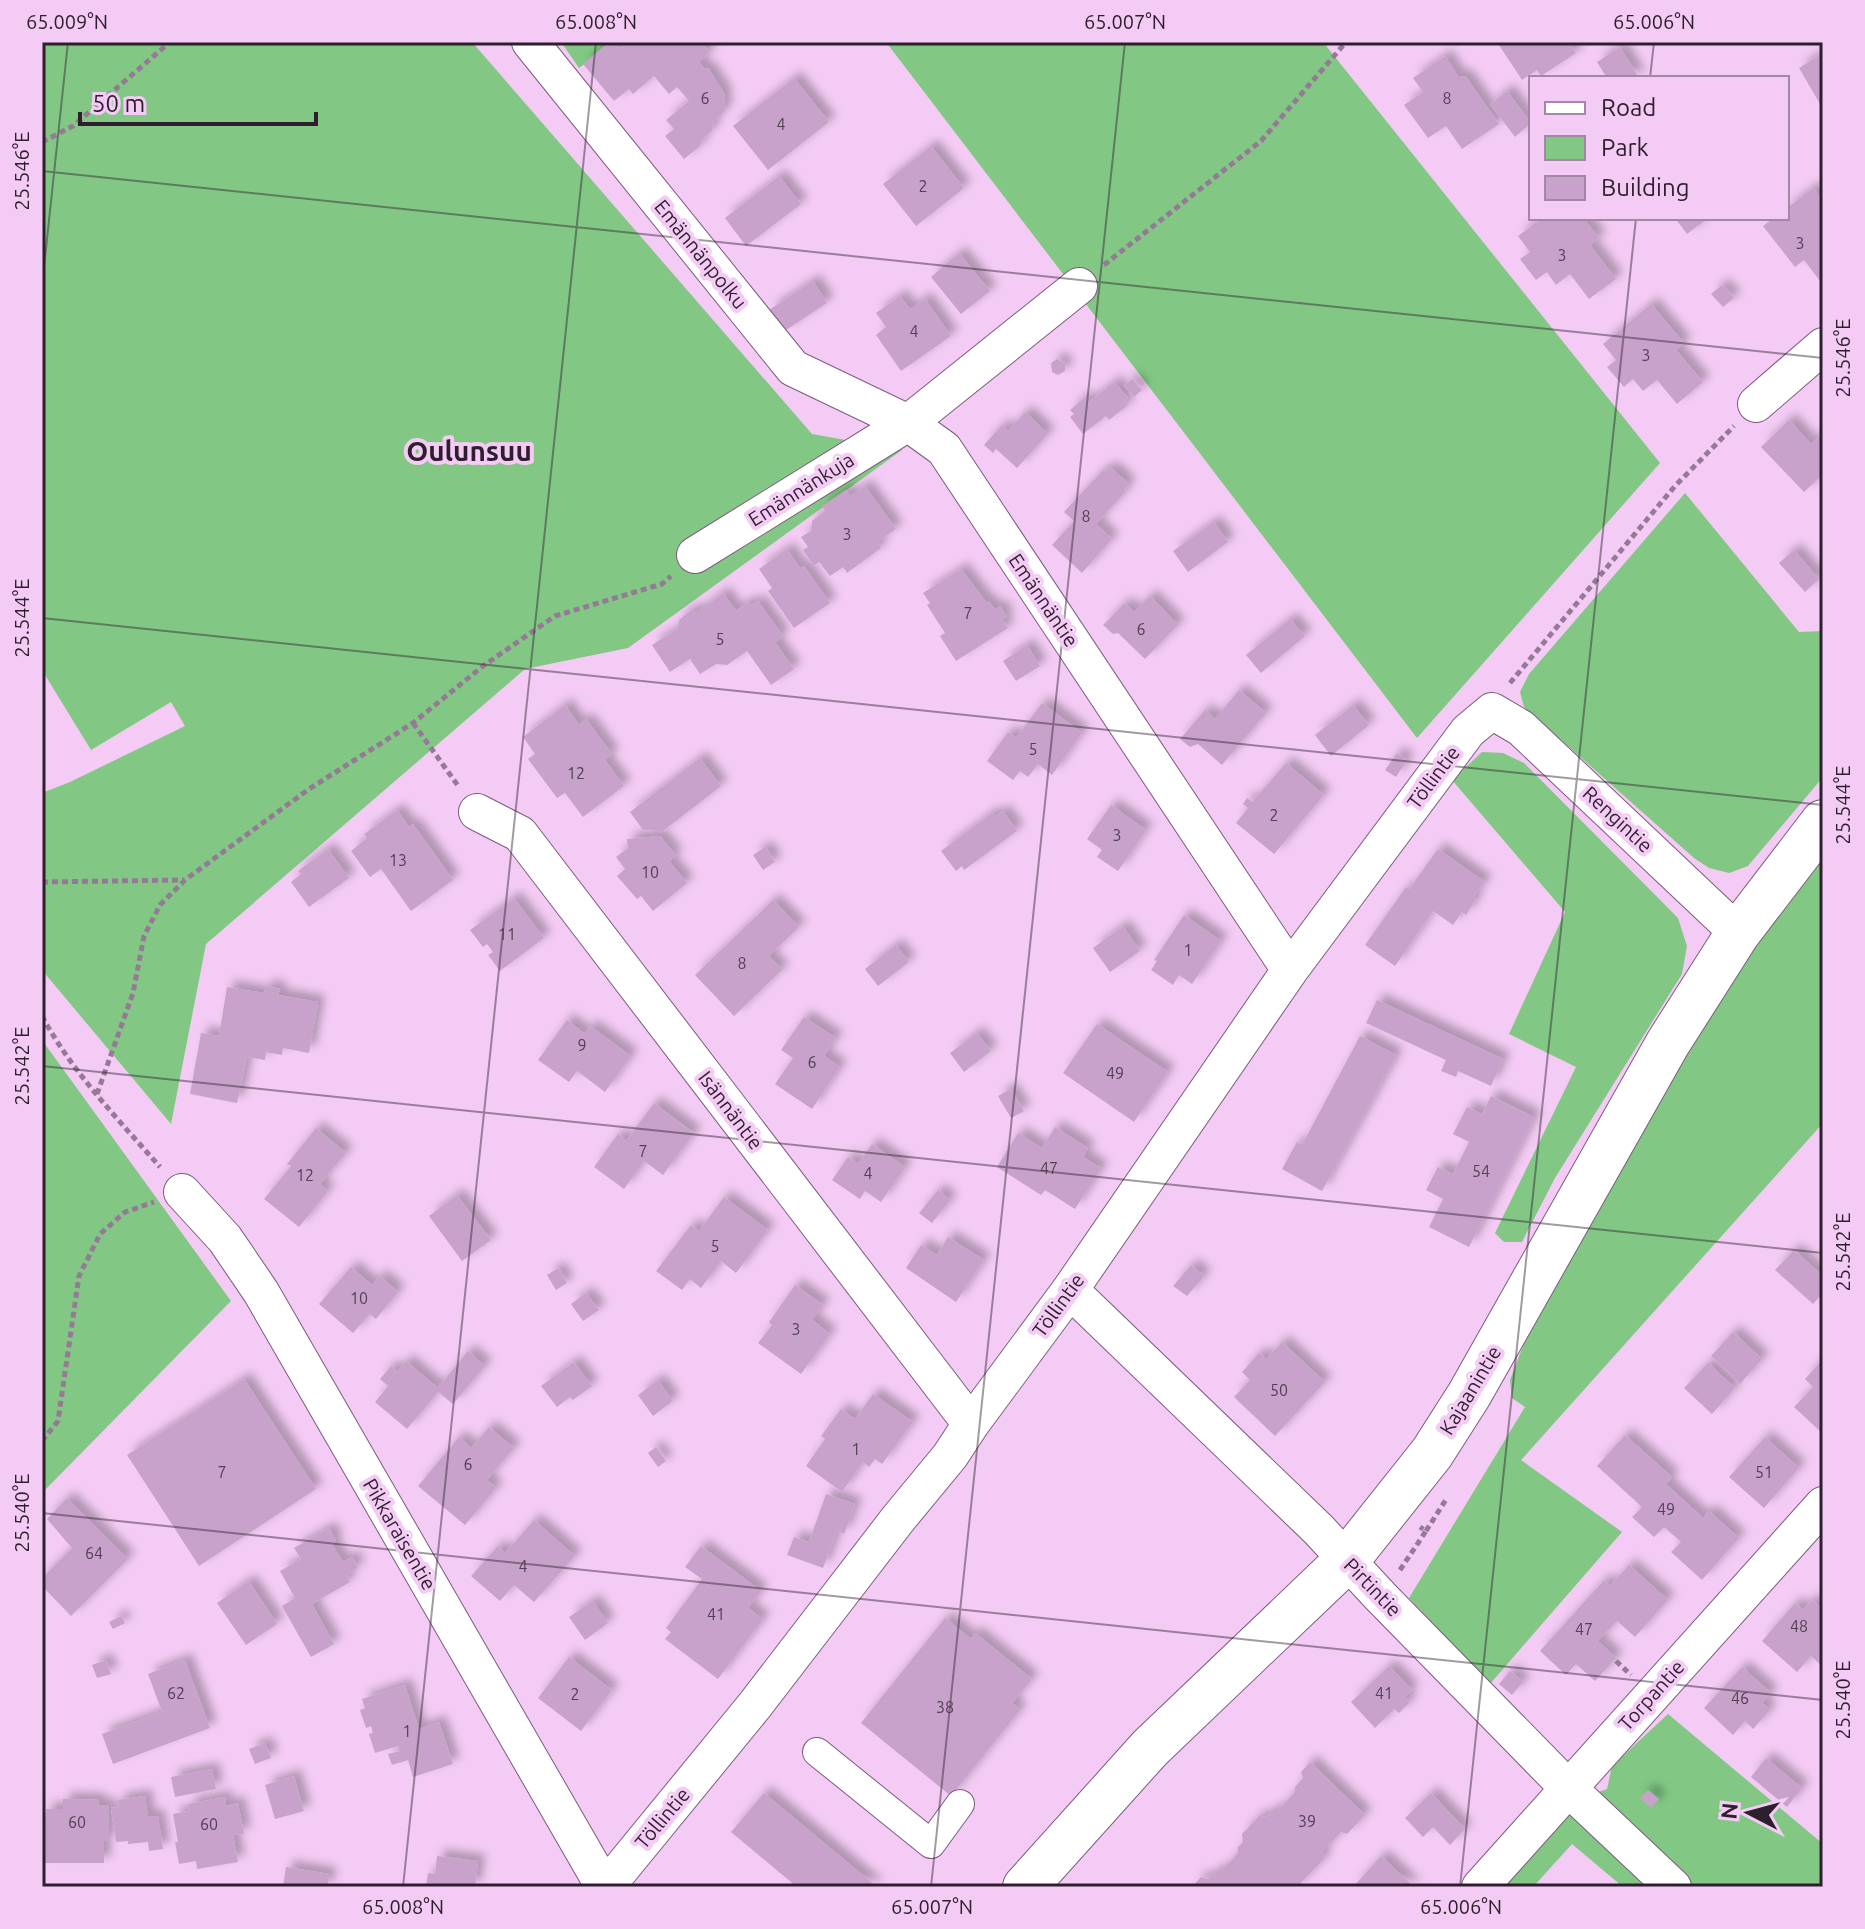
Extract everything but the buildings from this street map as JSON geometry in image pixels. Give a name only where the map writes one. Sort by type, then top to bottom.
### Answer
[{"type":"main road","name":"Kajaanintie","points":[[1025,1887],[1150,1748],[1347,1560],[1432,1453],[1469,1395],[1668,1043],[1738,933],[1823,822]]},
{"type":"street","name":"Emännänpolku","points":[[530,42],[793,368],[908,423]]},
{"type":"street","points":[[908,423],[1079,286]]},
{"type":"street","points":[[1756,404],[1823,346]]},
{"type":"street","name":"Emännänkuja","points":[[695,555],[908,423]]},
{"type":"street","name":"Emännäntie","points":[[908,423],[944,449],[1290,970]]},
{"type":"street","name":"Rengintie","points":[[1492,711],[1521,728],[1738,933]]},
{"type":"street","name":"Töllintie","points":[[605,1887],[755,1705],[950,1456],[1070,1290],[1290,970],[1445,760],[1468,731],[1492,711]]},
{"type":"street","name":"Isännäntie","points":[[477,812],[520,834],[971,1424]]},
{"type":"street","name":"Pikkaraisentie","points":[[182,1192],[225,1239],[261,1292],[605,1887]]},
{"type":"street","name":"Pirtintie","points":[[1070,1290],[1319,1530],[1568,1788],[1673,1887]]},
{"type":"street","name":"Torpantie","points":[[1480,1887],[1823,1505]]},
{"type":"street","points":[[817,1752],[931,1844],[960,1804]]},
{"type":"path","points":[[42,142],[73,126],[170,42]]},
{"type":"path","points":[[1079,286],[1261,141],[1346,42]]},
{"type":"path","points":[[1492,711],[1514,676],[1675,486],[1756,404]]},
{"type":"path","points":[[97,1094],[133,993],[144,936],[160,905],[185,880],[309,789],[413,723],[483,666],[555,616],[662,584],[695,555]]},
{"type":"path","points":[[413,723],[477,812]]},
{"type":"path","points":[[42,882],[185,880]]},
{"type":"path","points":[[42,1016],[53,1037],[97,1094],[182,1192],[125,1212],[100,1234],[79,1276],[58,1421],[42,1441]]},
{"type":"path","points":[[1426,1531],[1448,1498]]},
{"type":"green space","points":[[42,42],[472,42],[812,434],[902,450],[628,648],[525,669],[206,944],[171,1124],[42,970],[42,793],[185,726],[171,702],[91,750],[42,670]]},
{"type":"green space","points":[[561,42],[613,42],[579,68]]},
{"type":"green space","points":[[886,42],[1323,42],[1660,463],[1417,738]]},
{"type":"green space","points":[[1685,493],[1799,632],[1823,631],[1823,777],[1748,866],[1729,873],[1709,868],[1694,858],[1524,707],[1520,692],[1529,674]]},
{"type":"green space","points":[[1482,752],[1503,753],[1524,763],[1678,918],[1687,946],[1682,974],[1555,1178],[1522,1242],[1504,1242],[1495,1233],[1576,1067],[1509,1034],[1565,912],[1452,780]]},
{"type":"green space","points":[[1823,854],[1823,1123],[1521,1460],[1622,1532],[1490,1684],[1409,1598],[1525,1407],[1512,1398],[1510,1380],[1531,1325],[1734,972]]},
{"type":"green space","points":[[42,1040],[231,1301],[42,1493]]},
{"type":"green space","points":[[1668,1714],[1823,1844],[1823,1887],[1623,1887],[1572,1844],[1533,1887],[1490,1887],[1560,1805],[1607,1789],[1612,1766]]},
{"type":"district","name":"Oulunsuu","points":[[469,450]]}]
